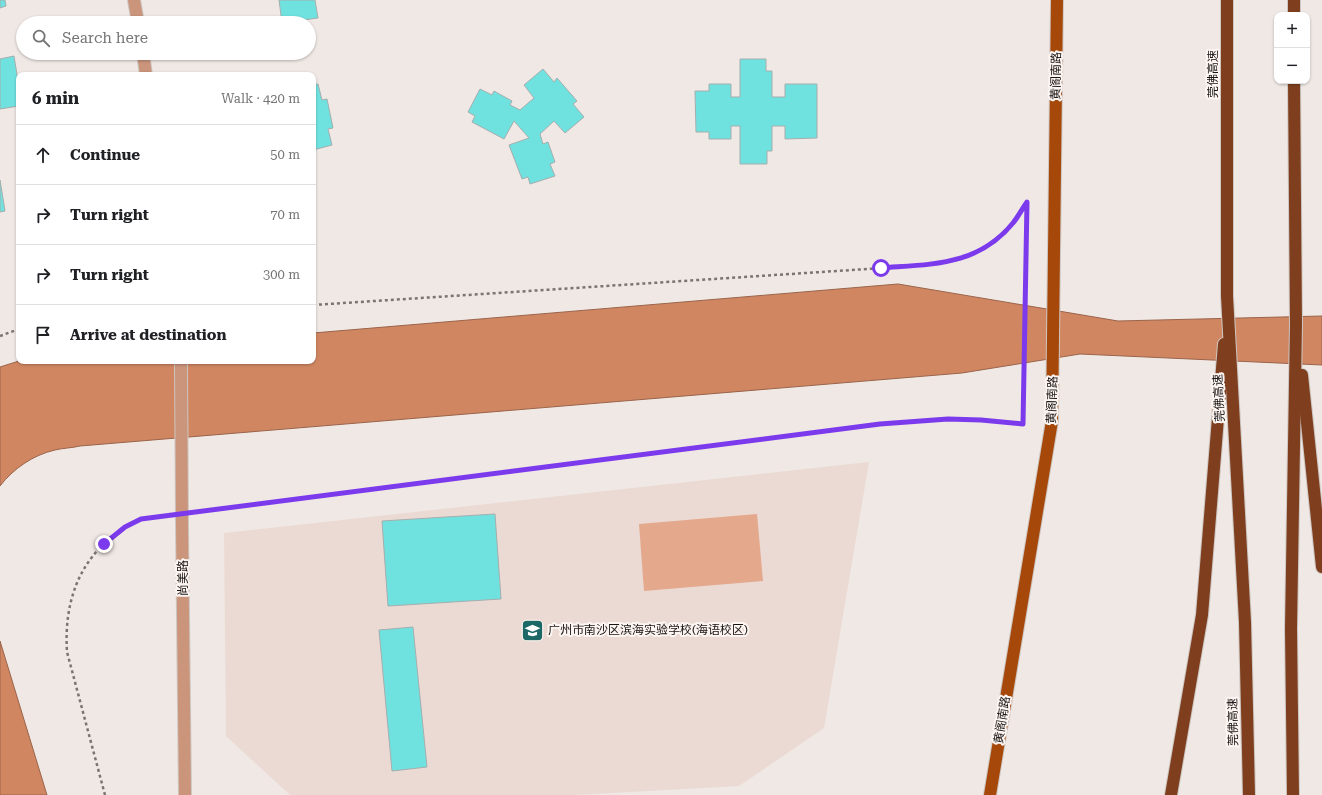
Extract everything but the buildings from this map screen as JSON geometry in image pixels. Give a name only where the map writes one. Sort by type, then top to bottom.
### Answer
[{"type":"highway","name":"莞佛高速","points":[[1227,0],[1228,296],[1245,622],[1249,795]]},
{"type":"highway","points":[[1294,0],[1294,12]]},
{"type":"highway","points":[[1293,795],[1291,629],[1296,323],[1294,84]]},
{"type":"highway","points":[[1171,795],[1202,615],[1228,296]]},
{"type":"highway","points":[[1296,323],[1322,567]]},
{"type":"main road","name":"黄阁南路","points":[[990,795],[1052,421],[1057,0]]},
{"type":"street","points":[[134,0],[137,16]]},
{"type":"street","points":[[144,60],[146,72]]},
{"type":"street","name":"尚美路","points":[[181,364],[185,795]]},
{"type":"path","points":[[196,512],[880,424],[948,419],[1023,424],[1027,202],[1014,223],[996,240],[975,253],[947,262],[921,265],[316,305]]},
{"type":"path","points":[[0,336],[16,330]]},
{"type":"path","points":[[105,795],[67,652],[67,622],[71,598],[77,581],[86,565],[110,538],[125,527],[141,519],[173,515]]},
{"type":"shaded area","points":[[898,284],[1118,321],[1322,316],[1322,365],[1080,354],[962,373],[80,446],[47,452],[31,459],[17,468],[0,486],[0,367],[16,362],[16,364],[316,364],[316,333]]},
{"type":"shaded area","name":"广州市南沙区滨海实验学校(海语校区)","points":[[869,462],[824,728],[739,786],[575,795],[290,795],[226,736],[224,533]]},
{"type":"shaded area","points":[[757,514],[763,581],[644,591],[639,524]]},
{"type":"shaded area","points":[[0,641],[47,795],[0,795]]},
{"type":"place","name":"广州市南沙区滨海实验学校(海语校区)","points":[[533,630]]},
{"type":"route","points":[[104,544],[125,527],[141,519],[880,424],[948,419],[1023,424],[1027,202],[1014,223],[996,240],[975,253],[953,261],[881,268]]}]
